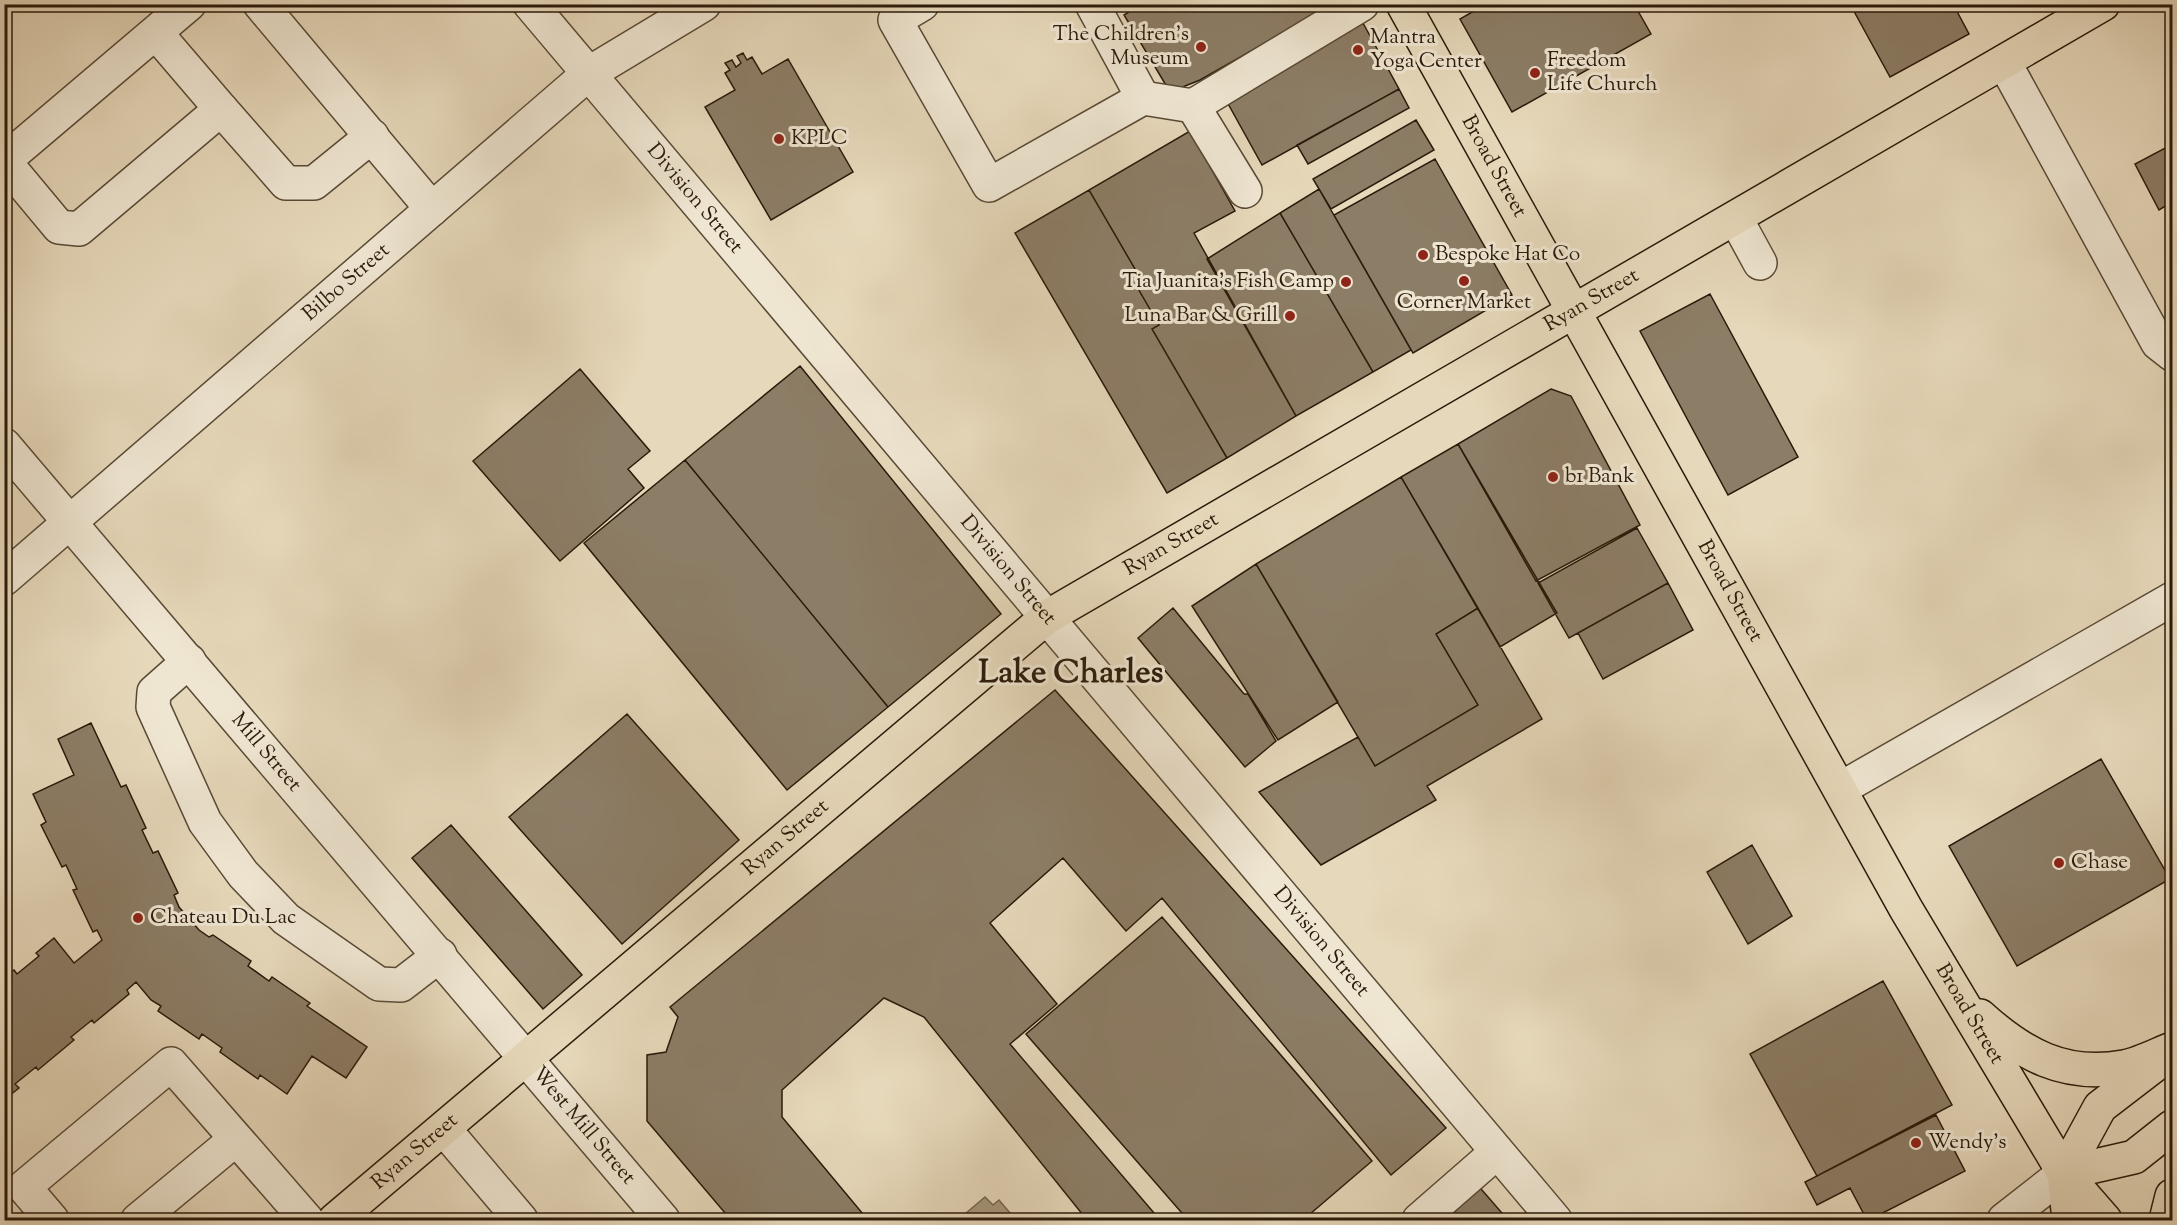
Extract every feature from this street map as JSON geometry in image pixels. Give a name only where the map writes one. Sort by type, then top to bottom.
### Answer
[{"type":"main road","name":"Broad Street","points":[[1403,4],[1574,314],[1945,973],[2064,1173],[2104,1221]]},
{"type":"main road","name":"Ryan Street","points":[[336,1221],[1047,617],[1574,314],[2103,4]]},
{"type":"main road","points":[[1945,973],[1980,1016],[2009,1042],[2045,1061],[2087,1069],[2125,1067],[2172,1050]]},
{"type":"main road","points":[[2069,1221],[2064,1173],[2100,1107],[2172,1050]]},
{"type":"main road","points":[[2064,1173],[2134,1157],[2172,1127]]},
{"type":"main road","points":[[2166,1221],[2172,1196]]},
{"type":"street","points":[[189,4],[4,161],[59,227],[79,228],[221,109]]},
{"type":"street","points":[[260,4],[432,209]]},
{"type":"street","name":"Division Street","points":[[530,4],[1555,1221]]},
{"type":"street","name":"Bilbo Street","points":[[4,579],[588,74],[704,4]]},
{"type":"street","points":[[922,4],[895,20],[989,185],[1143,98],[1193,106],[1362,4]]},
{"type":"street","points":[[1092,4],[1143,98]]},
{"type":"street","points":[[156,33],[286,183],[314,183],[372,136]]},
{"type":"street","points":[[2004,62],[2158,343],[2172,354]]},
{"type":"street","points":[[1193,106],[1245,191]]},
{"type":"street","points":[[1736,219],[1760,263]]},
{"type":"street","name":"Mill Street","points":[[4,445],[528,1059]]},
{"type":"street","points":[[1840,789],[2172,599]]},
{"type":"street","points":[[189,661],[154,692],[153,707],[205,822],[243,873],[286,919],[379,984],[401,985],[440,955]]},
{"type":"street","name":"West Mill Street","points":[[528,1059],[663,1221]]},
{"type":"street","points":[[52,1221],[24,1187],[171,1064],[307,1221]]},
{"type":"street","points":[[444,1129],[521,1221]]},
{"type":"street","points":[[138,1221],[236,1139]]},
{"type":"street","points":[[1419,1221],[1497,1152]]},
{"type":"street","points":[[2004,1221],[2064,1173]]},
{"type":"shaded area","points":[[985,1197],[993,1205],[999,1200],[1016,1220],[958,1220]]},
{"type":"building","name":"The Children's Museum","points":[[1141,4],[1334,4],[1200,80],[1170,92],[1124,15]]},
{"type":"building","name":"Freedom Life Church","points":[[1486,4],[1634,4],[1651,34],[1512,112],[1460,19]]},
{"type":"building","points":[[1850,4],[1953,4],[1969,34],[1890,77]]},
{"type":"building","points":[[1363,23],[1399,89],[1262,165],[1226,100]]},
{"type":"building","name":"KPLC","points":[[743,53],[747,60],[752,57],[762,74],[788,59],[853,172],[771,220],[705,107],[735,90],[725,73],[730,70],[725,63],[732,60],[736,67],[741,63],[737,56]]},
{"type":"building","points":[[1399,89],[1409,108],[1308,164],[1297,145]]},
{"type":"building","points":[[1416,120],[1434,150],[1331,209],[1313,179]]},
{"type":"building","points":[[1190,131],[1235,211],[1194,233],[1296,416],[1227,458],[1152,329],[1159,325],[1136,285],[1142,281],[1089,190]]},
{"type":"building","points":[[2169,146],[2172,153],[2172,202],[2159,210],[2135,164]]},
{"type":"building","name":"Bespoke Hat Co","points":[[1435,159],[1512,295],[1413,353],[1334,215]]},
{"type":"building","name":"Tia Juanita's Fish Camp","points":[[1319,189],[1411,350],[1373,372],[1280,213]]},
{"type":"building","points":[[1089,190],[1142,281],[1136,285],[1159,325],[1152,329],[1227,458],[1167,493],[1015,233]]},
{"type":"building","name":"Luna Bar & Grill","points":[[1280,213],[1373,372],[1296,416],[1207,259]]},
{"type":"building","points":[[1710,294],[1798,457],[1728,495],[1640,331]]},
{"type":"building","points":[[800,366],[1001,614],[888,707],[685,460]]},
{"type":"building","points":[[580,369],[650,451],[628,469],[644,488],[560,561],[473,461]]},
{"type":"building","points":[[1551,389],[1571,396],[1640,525],[1536,581],[1458,444]]},
{"type":"building","points":[[1458,444],[1557,613],[1500,647],[1401,477]]},
{"type":"building","points":[[685,460],[888,707],[787,790],[584,543]]},
{"type":"building","points":[[1401,477],[1478,608],[1436,634],[1478,705],[1375,766],[1256,564]]},
{"type":"building","points":[[1637,528],[1668,583],[1569,638],[1538,583]]},
{"type":"building","points":[[1256,564],[1338,702],[1278,740],[1192,606]]},
{"type":"building","points":[[1668,583],[1693,630],[1603,679],[1578,633]]},
{"type":"building","points":[[1173,608],[1244,694],[1248,694],[1276,741],[1245,767],[1138,638]]},
{"type":"building","points":[[1478,608],[1542,719],[1427,786],[1436,800],[1321,865],[1259,792],[1358,737],[1375,766],[1478,705],[1436,634]]},
{"type":"building","points":[[1055,690],[1446,1128],[1391,1175],[1162,898],[1126,931],[1063,858],[990,923],[1057,1004],[1010,1044],[1160,1220],[1087,1220],[924,1017],[884,998],[782,1090],[782,1117],[868,1220],[731,1220],[647,1121],[647,1055],[666,1052],[678,1017],[670,1007]]},
{"type":"building","points":[[627,714],[739,840],[622,944],[509,817]]},
{"type":"building","name":"Chateau Du Lac","points":[[91,723],[121,787],[126,785],[146,828],[142,830],[153,853],[158,851],[178,893],[174,895],[179,907],[199,930],[209,937],[213,935],[251,961],[248,966],[269,981],[272,977],[310,1003],[307,1006],[367,1047],[346,1078],[312,1056],[287,1094],[260,1075],[258,1079],[220,1052],[222,1048],[202,1034],[199,1039],[158,1011],[161,1006],[151,1000],[136,982],[127,990],[129,994],[94,1023],[92,1020],[71,1037],[74,1040],[38,1070],[36,1067],[15,1084],[19,1088],[4,1100],[4,977],[14,970],[17,974],[39,956],[36,953],[54,938],[74,963],[102,940],[97,930],[93,932],[73,890],[77,889],[66,865],[62,867],[41,825],[46,822],[33,794],[74,775],[58,739]]},
{"type":"building","name":"Chase","points":[[2101,759],[2170,879],[2017,966],[1949,846]]},
{"type":"building","points":[[451,825],[582,975],[543,1009],[412,858]]},
{"type":"building","points":[[1752,845],[1792,916],[1748,944],[1707,872]]},
{"type":"building","points":[[1162,917],[1372,1161],[1303,1220],[1188,1220],[1026,1034]]},
{"type":"building","points":[[1883,981],[1952,1105],[1817,1176],[1750,1054]]},
{"type":"building","name":"Wendy's","points":[[1936,1115],[1965,1171],[1869,1220],[1850,1188],[1817,1205],[1805,1182]]},
{"type":"building","points":[[1475,1182],[1508,1220],[1430,1220]]},
{"type":"place","name":"The Children's Museum","points":[[1201,47]]},
{"type":"place","name":"Mantra Yoga Center","points":[[1358,50]]},
{"type":"place","name":"Freedom Life Church","points":[[1535,73]]},
{"type":"place","name":"KPLC","points":[[779,139]]},
{"type":"place","name":"Bespoke Hat Co","points":[[1423,255]]},
{"type":"place","name":"Corner Market","points":[[1464,281]]},
{"type":"place","name":"Tia Juanita's Fish Camp","points":[[1346,282]]},
{"type":"place","name":"Luna Bar & Grill","points":[[1290,316]]},
{"type":"place","name":"b1 Bank","points":[[1553,477]]},
{"type":"place","name":"Chase","points":[[2059,863]]},
{"type":"place","name":"Chateau Du Lac","points":[[138,918]]},
{"type":"place","name":"Wendy's","points":[[1916,1143]]},
{"type":"district","name":"Lake Charles","points":[[1071,674]]}]
